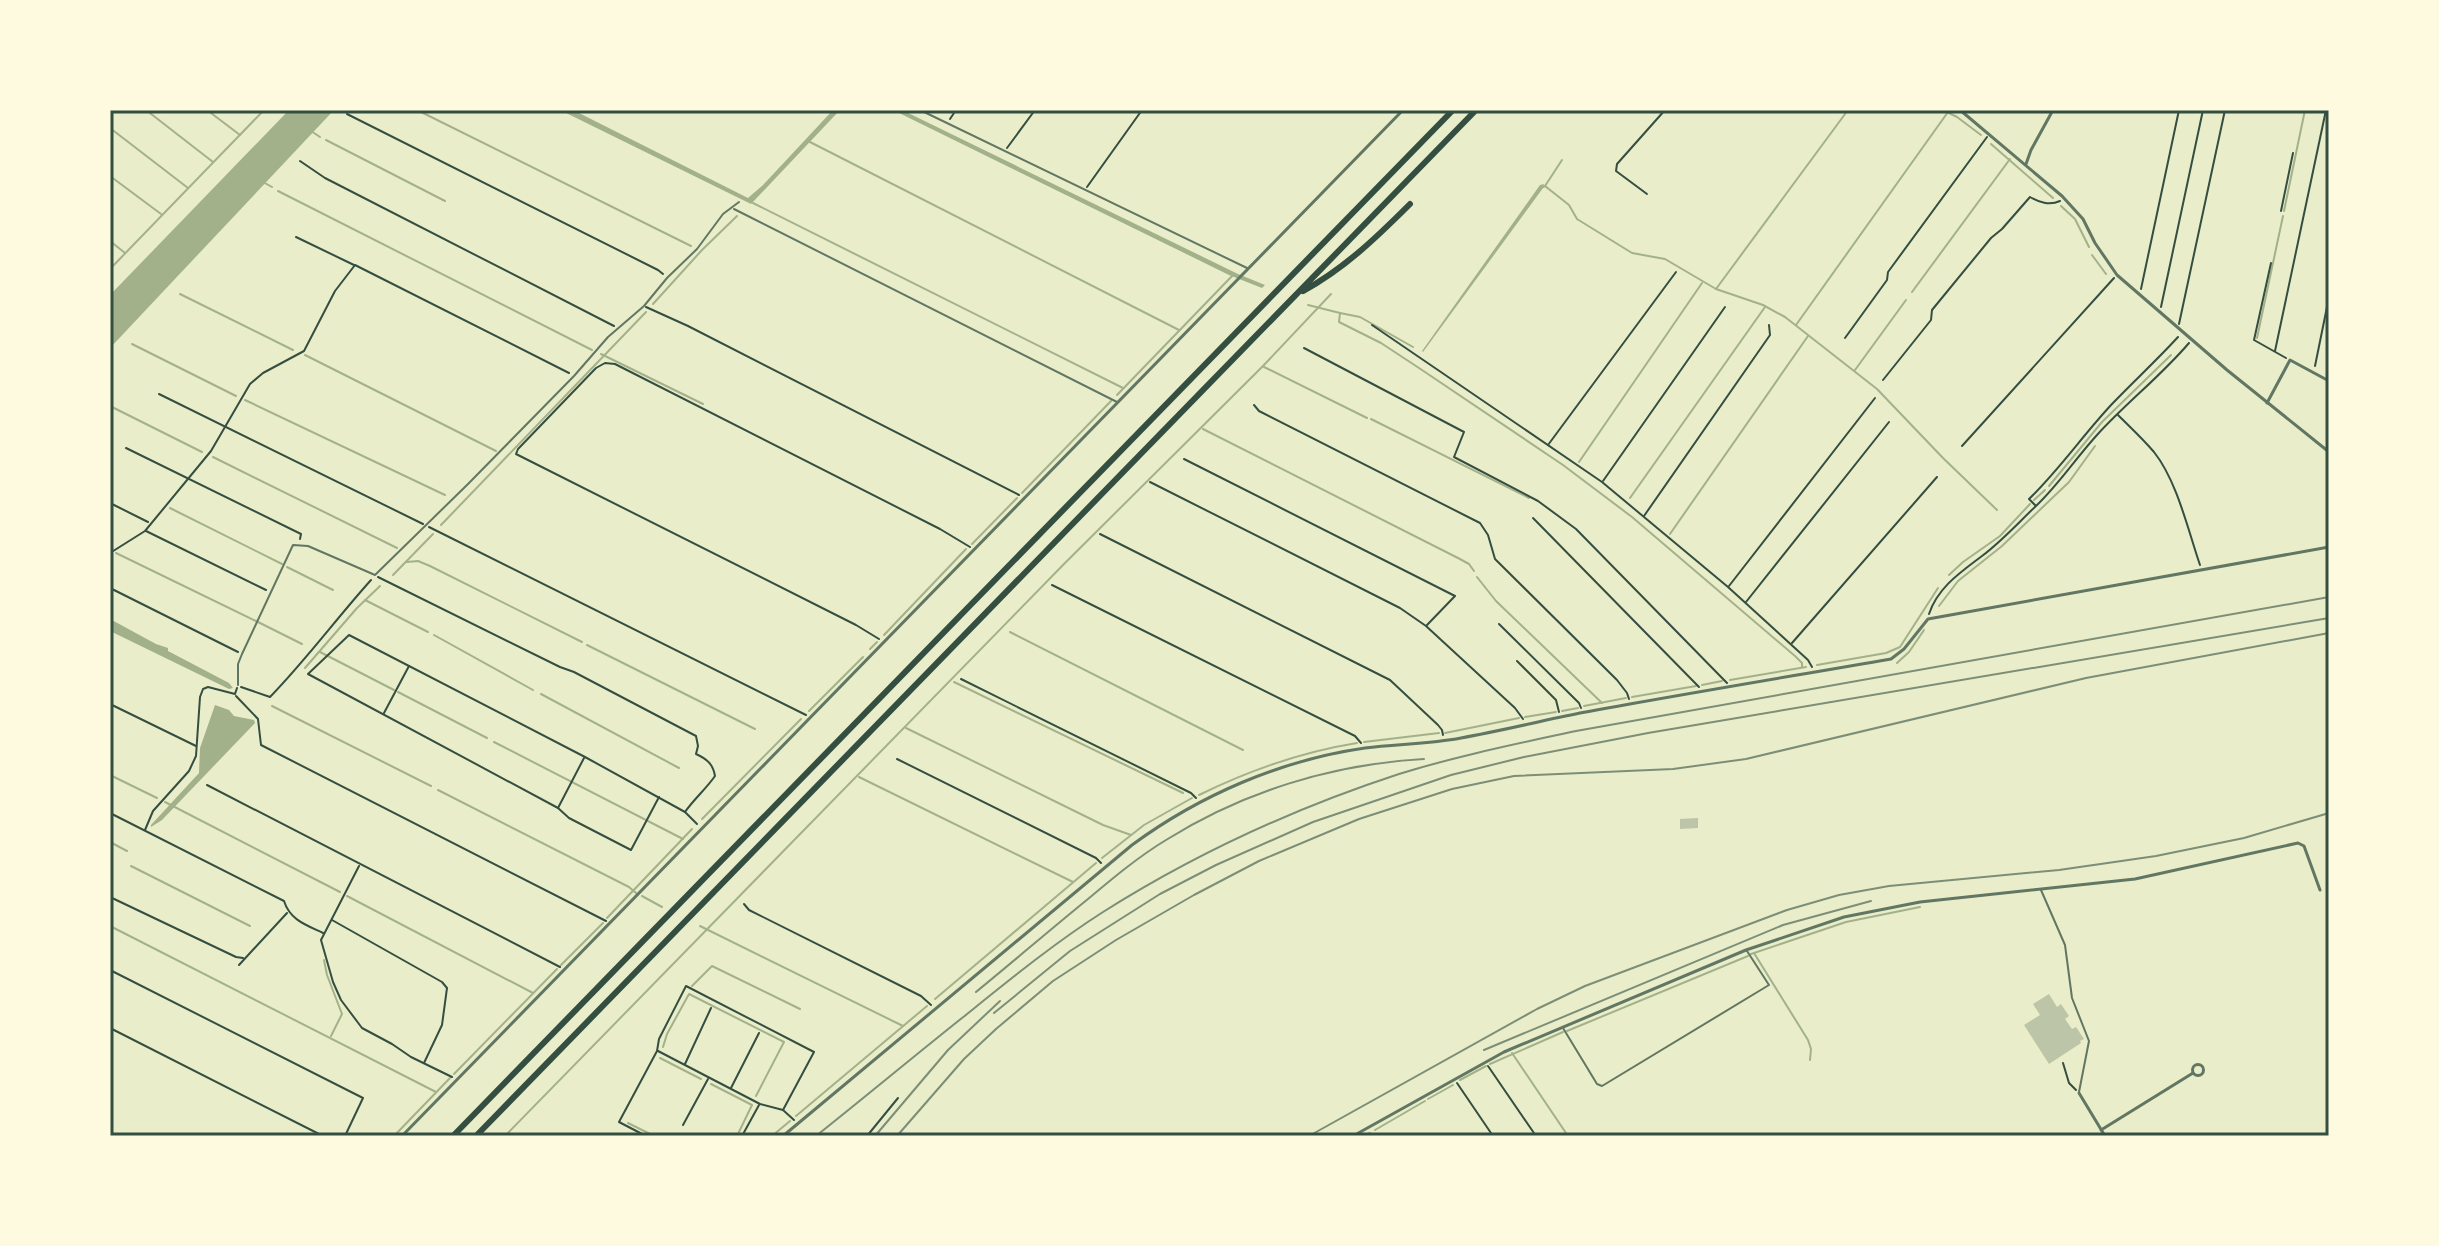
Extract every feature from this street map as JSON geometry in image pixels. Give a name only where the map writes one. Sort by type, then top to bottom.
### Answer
[{"type":"highway","points":[[453,1136],[1453,110]]},
{"type":"highway","points":[[476,1136],[1476,110]]},
{"type":"highway","points":[[1296,294],[1318,283],[1375,239],[1410,204]]},
{"type":"street","points":[[402,1136],[1403,110]]},
{"type":"street","points":[[1960,110],[2064,198],[2083,219],[2117,275],[2266,403],[2329,452]]},
{"type":"street","points":[[2026,164],[2053,110]]},
{"type":"street","points":[[2266,403],[2290,360],[2329,381]]},
{"type":"street","points":[[783,1136],[1104,866],[1163,822],[1222,791],[1275,770],[1321,756],[1363,748],[1443,741],[1630,704],[1891,659],[1904,649],[1928,619],[2329,547]]},
{"type":"street","points":[[1353,1136],[1486,1061],[1562,1027],[1746,950],[1844,917],[1952,898],[2135,879],[2298,843],[2304,846],[2320,890]]},
{"type":"street","points":[[2101,1130],[2193,1073]]},
{"type":"street","points":[[2079,1093],[2105,1136]]},
{"type":"lane","points":[[920,110],[1248,268]]},
{"type":"lane","points":[[238,685],[238,664],[293,545],[300,545],[375,575],[618,328],[644,306],[697,249],[723,214],[739,202]]},
{"type":"lane","points":[[733,208],[1118,402]]},
{"type":"lane","points":[[2041,890],[2065,945],[2072,998],[2089,1041],[2079,1093]]},
{"type":"lane","points":[[1562,1027],[1597,1084],[1602,1086],[1769,985],[1746,950]]},
{"type":"path","points":[[947,123],[956,110]]},
{"type":"path","points":[[1005,151],[1035,110]]},
{"type":"path","points":[[1085,190],[1142,110]]},
{"type":"path","points":[[1647,194],[1616,171],[1617,164],[1665,110]]},
{"type":"path","points":[[2140,295],[2179,110]]},
{"type":"path","points":[[2159,313],[2203,110]]},
{"type":"path","points":[[2036,506],[2029,499],[2055,474],[2180,330],[2225,110]]},
{"type":"path","points":[[2275,351],[2326,110]]},
{"type":"path","points":[[347,114],[658,270],[667,278]]},
{"type":"path","points":[[1845,338],[1887,280],[1888,272],[1989,134]]},
{"type":"path","points":[[2281,211],[2293,153]]},
{"type":"path","points":[[300,161],[325,178],[618,328]]},
{"type":"path","points":[[1883,380],[1931,320],[1932,310],[1991,238],[2030,197],[2050,203],[2064,198]]},
{"type":"path","points":[[296,237],[574,376]]},
{"type":"path","points":[[2271,263],[2254,340],[2290,360]]},
{"type":"path","points":[[110,553],[145,531],[211,451],[250,384],[263,373],[304,351],[335,291],[355,265]]},
{"type":"path","points":[[1547,446],[1676,272]]},
{"type":"path","points":[[1962,446],[2117,275]]},
{"type":"path","points":[[2313,372],[2329,297]]},
{"type":"path","points":[[644,306],[1024,498]]},
{"type":"path","points":[[1602,482],[1725,307]]},
{"type":"path","points":[[1372,325],[1602,482],[1728,587],[1808,660],[1815,672]]},
{"type":"path","points":[[1643,517],[1770,335],[1769,325]]},
{"type":"path","points":[[1928,619],[1944,588],[2036,506],[2096,436],[2191,340]]},
{"type":"path","points":[[1304,348],[1464,432],[1454,457],[1538,501],[1576,529],[1725,679],[1728,688]]},
{"type":"path","points":[[884,642],[856,625],[516,454],[596,368],[605,363],[615,364],[940,529],[974,550]]},
{"type":"path","points":[[159,394],[811,717]]},
{"type":"path","points":[[1728,587],[1875,398]]},
{"type":"path","points":[[1254,405],[1259,411],[1480,523],[1488,535],[1495,559],[1617,680],[1627,693],[1630,704]]},
{"type":"path","points":[[2117,415],[2161,463],[2202,570]]},
{"type":"path","points":[[1745,603],[1889,422]]},
{"type":"path","points":[[126,448],[301,534],[300,545]]},
{"type":"path","points":[[1184,459],[1455,596],[1426,626]]},
{"type":"path","points":[[1791,644],[1937,477]]},
{"type":"path","points":[[1150,482],[1400,608],[1426,626],[1515,708],[1525,724]]},
{"type":"path","points":[[110,503],[149,523]]},
{"type":"path","points":[[1533,518],[1697,683],[1701,692]]},
{"type":"path","points":[[145,531],[271,592]]},
{"type":"path","points":[[1100,534],[1390,680],[1442,730],[1443,741]]},
{"type":"path","points":[[235,694],[238,685],[270,697],[375,575],[689,731],[698,739],[696,754],[707,759],[714,768],[715,776],[685,812]]},
{"type":"path","points":[[1052,585],[1355,736],[1363,748]]},
{"type":"path","points":[[110,588],[242,654]]},
{"type":"path","points":[[1499,624],[1579,703],[1582,713]]},
{"type":"path","points":[[659,797],[631,850],[308,674],[349,635],[659,797],[685,812],[702,830]]},
{"type":"path","points":[[1517,661],[1556,700],[1560,717]]},
{"type":"path","points":[[384,715],[410,665]]},
{"type":"path","points":[[961,679],[1193,794],[1199,803]]},
{"type":"path","points":[[145,830],[153,811],[189,771],[196,756],[200,697],[203,689],[208,687],[235,694],[258,719],[261,745],[611,923]]},
{"type":"path","points":[[110,704],[197,746]]},
{"type":"path","points":[[558,808],[585,757]]},
{"type":"path","points":[[897,759],[1096,858],[1104,866]]},
{"type":"path","points":[[207,785],[564,970]]},
{"type":"path","points":[[110,813],[284,901],[288,912],[296,920],[324,934]]},
{"type":"path","points":[[360,864],[321,940],[333,982],[341,1000],[362,1028],[456,1080]]},
{"type":"path","points":[[110,897],[243,958]]},
{"type":"path","points":[[744,904],[749,910],[921,996],[935,1009]]},
{"type":"path","points":[[239,965],[288,912]]},
{"type":"path","points":[[331,919],[442,982],[447,988],[442,1025],[424,1064]]},
{"type":"path","points":[[110,970],[363,1098],[345,1136]]},
{"type":"path","points":[[646,1136],[619,1122],[657,1051],[659,1039],[686,986],[814,1052],[783,1110]]},
{"type":"path","points":[[684,1065],[711,1008]]},
{"type":"path","points":[[110,1028],[323,1136]]},
{"type":"path","points":[[730,1089],[759,1033]]},
{"type":"path","points":[[657,1051],[760,1104],[783,1110],[798,1124]]},
{"type":"path","points":[[1486,1061],[1536,1136]]},
{"type":"path","points":[[2063,1063],[2069,1083],[2079,1093]]},
{"type":"path","points":[[683,1125],[708,1078]]},
{"type":"path","points":[[1454,1079],[1493,1136]]},
{"type":"path","points":[[867,1136],[898,1098]]},
{"type":"path","points":[[742,1136],[760,1104]]},
{"type":"path","points":[[110,1132],[117,1136]]},
{"type":"shaded area","points":[[289,110],[334,110],[110,348],[110,295]]},
{"type":"shaded area","points":[[560,110],[573,110],[748,198],[833,110],[840,110],[751,204]]},
{"type":"shaded area","points":[[893,110],[902,110],[1265,285],[1262,288],[1229,275]]},
{"type":"shaded area","points":[[1544,184],[1543,188],[1423,352],[1540,185]]},
{"type":"shaded area","points":[[110,619],[168,648],[168,651],[233,688],[229,689],[110,631]]},
{"type":"shaded area","points":[[215,705],[255,723],[162,820],[151,827],[199,773],[200,748]]},
{"type":"building","points":[[1698,818],[1698,828],[1680,829],[1680,819]]},
{"type":"building","points":[[2049,994],[2057,1007],[2061,1004],[2069,1016],[2065,1019],[2072,1029],[2076,1027],[2084,1039],[2049,1064],[2024,1025],[2040,1015],[2033,1004]]},
{"type":"waterway","points":[[146,110],[213,162]]},
{"type":"waterway","points":[[207,110],[240,135]]},
{"type":"waterway","points":[[110,269],[264,110]]},
{"type":"waterway","points":[[417,110],[691,246]]},
{"type":"waterway","points":[[1716,289],[1848,110]]},
{"type":"waterway","points":[[2284,211],[2305,110]]},
{"type":"waterway","points":[[1945,111],[1981,135]]},
{"type":"waterway","points":[[1796,325],[1948,112]]},
{"type":"waterway","points":[[110,128],[188,188]]},
{"type":"waterway","points":[[311,131],[320,137]]},
{"type":"waterway","points":[[326,140],[445,201]]},
{"type":"waterway","points":[[810,142],[1179,330]]},
{"type":"waterway","points":[[1991,144],[2053,198]]},
{"type":"waterway","points":[[1912,292],[2010,159]]},
{"type":"waterway","points":[[1545,186],[1562,160]]},
{"type":"waterway","points":[[110,176],[161,214]]},
{"type":"waterway","points":[[263,182],[272,187]]},
{"type":"waterway","points":[[1541,188],[1545,186],[1569,205],[1577,219],[1632,253],[1665,259],[1716,289],[1763,305],[1785,317],[1877,389],[1997,510]]},
{"type":"waterway","points":[[278,191],[592,350]]},
{"type":"waterway","points":[[753,203],[1123,388]]},
{"type":"waterway","points":[[2061,206],[2075,219],[2089,247]]},
{"type":"waterway","points":[[653,304],[737,216]]},
{"type":"waterway","points":[[2257,338],[2283,216]]},
{"type":"waterway","points":[[110,241],[125,253]]},
{"type":"waterway","points":[[2092,255],[2106,274]]},
{"type":"waterway","points":[[1117,395],[1233,275]]},
{"type":"waterway","points":[[1579,462],[1702,283]]},
{"type":"waterway","points":[[180,294],[293,350]]},
{"type":"waterway","points":[[505,1136],[1331,294]]},
{"type":"waterway","points":[[1855,370],[1906,300]]},
{"type":"waterway","points":[[1308,305],[1340,313],[1339,322],[1381,343],[1563,465],[1632,517],[1795,656],[1802,667]]},
{"type":"waterway","points":[[1630,498],[1765,307]]},
{"type":"waterway","points":[[441,525],[646,312]]},
{"type":"waterway","points":[[1340,313],[1360,317],[1413,347]]},
{"type":"waterway","points":[[1670,534],[1808,336]]},
{"type":"waterway","points":[[132,344],[236,396]]},
{"type":"waterway","points":[[601,354],[703,404]]},
{"type":"waterway","points":[[305,355],[496,451]]},
{"type":"waterway","points":[[2049,486],[2102,422],[2171,355]]},
{"type":"waterway","points":[[1264,367],[1367,418]]},
{"type":"waterway","points":[[245,400],[445,495]]},
{"type":"waterway","points":[[1022,493],[1111,401]]},
{"type":"waterway","points":[[110,406],[202,452]]},
{"type":"waterway","points":[[1371,419],[1529,498]]},
{"type":"waterway","points":[[1203,429],[1458,558],[1474,571]]},
{"type":"waterway","points":[[1939,606],[1958,581],[2002,546],[2069,482],[2095,446]]},
{"type":"waterway","points":[[213,457],[397,548]]},
{"type":"waterway","points":[[2034,500],[2045,490]]},
{"type":"waterway","points":[[972,544],[1017,498]]},
{"type":"waterway","points":[[1949,575],[2000,536],[2030,504]]},
{"type":"waterway","points":[[170,508],[282,564]]},
{"type":"waterway","points":[[393,575],[433,534]]},
{"type":"waterway","points":[[884,635],[966,549]]},
{"type":"waterway","points":[[116,553],[256,621]]},
{"type":"waterway","points":[[407,562],[418,561],[430,566],[582,642]]},
{"type":"waterway","points":[[287,567],[333,590]]},
{"type":"waterway","points":[[1477,577],[1496,601],[1602,703]]},
{"type":"waterway","points":[[305,668],[380,586]]},
{"type":"waterway","points":[[1817,665],[1886,653],[1900,647],[1938,588]]},
{"type":"waterway","points":[[365,600],[428,632]]},
{"type":"waterway","points":[[258,622],[302,644]]},
{"type":"waterway","points":[[1897,663],[1924,630]]},
{"type":"waterway","points":[[1010,632],[1243,750]]},
{"type":"waterway","points":[[434,635],[533,690]]},
{"type":"waterway","points":[[870,649],[877,642]]},
{"type":"waterway","points":[[587,645],[755,729]]},
{"type":"waterway","points":[[320,652],[394,690]]},
{"type":"waterway","points":[[809,711],[863,657]]},
{"type":"waterway","points":[[1730,680],[1806,667]]},
{"type":"waterway","points":[[1702,685],[1722,681]]},
{"type":"waterway","points":[[954,682],[1183,793]]},
{"type":"waterway","points":[[1632,697],[1696,686]]},
{"type":"waterway","points":[[398,692],[487,738]]},
{"type":"waterway","points":[[541,694],[679,768]]},
{"type":"waterway","points":[[1584,706],[1626,698]]},
{"type":"waterway","points":[[272,706],[431,786]]},
{"type":"waterway","points":[[1562,711],[1578,708]]},
{"type":"waterway","points":[[1525,717],[1556,712]]},
{"type":"waterway","points":[[1445,733],[1519,718]]},
{"type":"waterway","points":[[702,819],[801,719]]},
{"type":"waterway","points":[[906,728],[1103,825],[1131,835]]},
{"type":"waterway","points":[[1364,742],[1439,733]]},
{"type":"waterway","points":[[494,742],[683,839]]},
{"type":"waterway","points":[[1199,795],[1276,763],[1357,743]]},
{"type":"waterway","points":[[110,775],[157,798]]},
{"type":"waterway","points":[[859,777],[1073,882]]},
{"type":"waterway","points":[[438,790],[636,893]]},
{"type":"waterway","points":[[1102,858],[1144,825],[1192,798]]},
{"type":"waterway","points":[[165,802],[340,892]]},
{"type":"waterway","points":[[607,918],[692,829]]},
{"type":"waterway","points":[[110,842],[127,851]]},
{"type":"waterway","points":[[935,999],[1096,863]]},
{"type":"waterway","points":[[131,866],[250,926]]},
{"type":"waterway","points":[[347,896],[533,993]]},
{"type":"waterway","points":[[642,896],[662,907]]},
{"type":"waterway","points":[[1751,954],[1846,922],[1920,907]]},
{"type":"waterway","points":[[561,965],[603,923]]},
{"type":"waterway","points":[[110,926],[436,1092]]},
{"type":"waterway","points":[[700,926],[903,1026]]},
{"type":"waterway","points":[[1754,953],[1808,1040],[1810,1060]]},
{"type":"waterway","points":[[1567,1031],[1748,956]]},
{"type":"waterway","points":[[324,960],[342,1014],[331,1036]]},
{"type":"waterway","points":[[692,986],[712,966],[800,1009]]},
{"type":"waterway","points":[[454,1074],[557,969]]},
{"type":"waterway","points":[[663,1047],[689,994],[784,1042],[756,1096]]},
{"type":"waterway","points":[[796,1116],[927,1006]]},
{"type":"waterway","points":[[1490,1064],[1563,1032]]},
{"type":"waterway","points":[[1512,1053],[1568,1136]]},
{"type":"waterway","points":[[660,1058],[701,1079]]},
{"type":"waterway","points":[[1460,1080],[1486,1066]]},
{"type":"waterway","points":[[394,1136],[450,1078]]},
{"type":"waterway","points":[[711,1084],[752,1105],[737,1136]]},
{"type":"waterway","points":[[1428,1099],[1453,1085]]},
{"type":"waterway","points":[[1375,1130],[1425,1101]]},
{"type":"waterway","points":[[772,1136],[790,1121]]},
{"type":"waterway","points":[[628,1123],[654,1136]]},
{"type":"waterway","points":[[1364,1136],[1370,1133]]},
{"type":"railway","points":[[816,1136],[1014,977],[1103,912],[1173,871],[1246,834],[1360,787],[1443,762],[1576,731],[2329,597]]},
{"type":"railway","points":[[994,1013],[1070,951],[1160,894],[1313,822],[1451,775],[1648,733],[2329,618]]},
{"type":"railway","points":[[897,1136],[964,1059],[1053,981],[1194,895],[1259,861],[1359,819],[1452,789],[1514,776],[1673,769],[1746,759],[2086,678],[2329,633]]},
{"type":"railway","points":[[976,992],[1126,868],[1195,823],[1289,783],[1356,767],[1424,759]]},
{"type":"railway","points":[[1309,1136],[1537,1009],[1585,986],[1787,910],[1839,895],[1889,886],[2059,870],[2156,856],[2244,838],[2329,813]]},
{"type":"railway","points":[[1484,1050],[1783,925],[1871,901]]},
{"type":"railway","points":[[875,1136],[948,1050],[1000,1001]]}]
